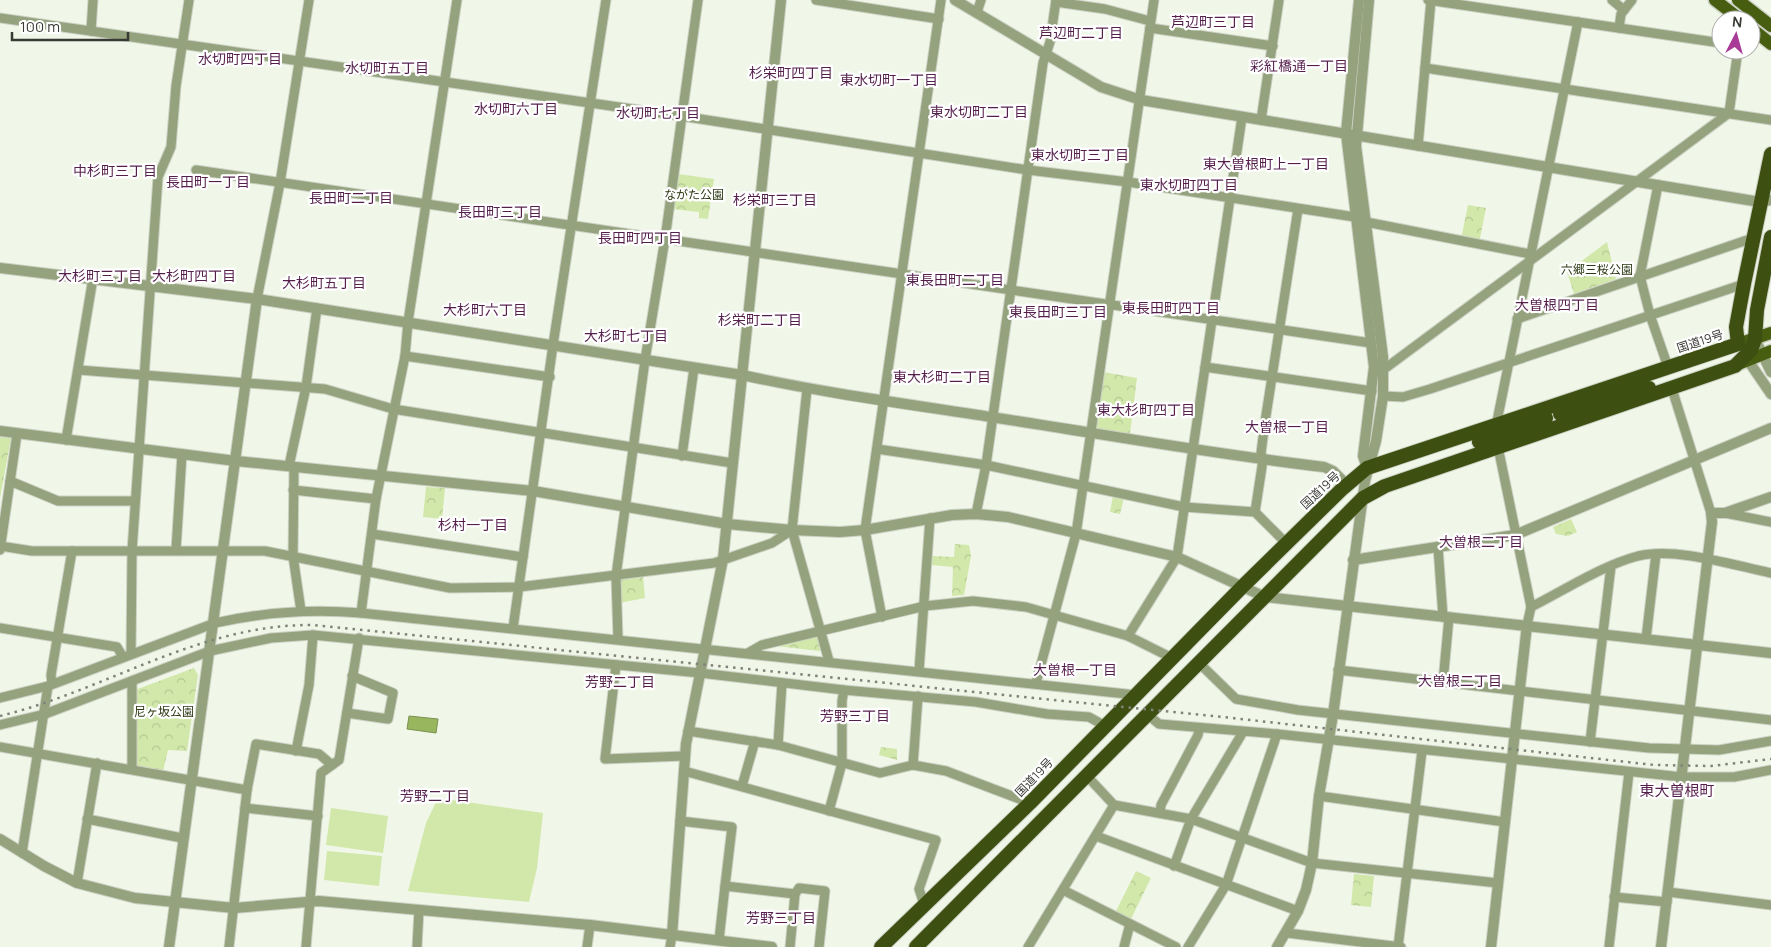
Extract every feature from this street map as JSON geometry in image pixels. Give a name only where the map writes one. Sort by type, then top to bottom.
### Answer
[{"type":"highway","name":"国道19号","points":[[881,947],[1030,804],[1286,543],[1367,468],[1738,344],[1736,327],[1753,238],[1766,201],[1771,154]]},
{"type":"highway","points":[[916,947],[1363,498],[1385,486],[1672,389],[1735,366],[1747,358],[1755,339],[1757,310],[1771,236]]},
{"type":"highway","points":[[1715,353],[1725,344],[1736,327]]},
{"type":"highway","points":[[1474,443],[1611,397],[1674,382],[1694,380]]},
{"type":"highway","points":[[1549,417],[1580,401],[1585,395]]},
{"type":"main road","points":[[1715,0],[1728,10]]},
{"type":"main road","points":[[1738,0],[1771,26]]},
{"type":"main road","points":[[1761,36],[1771,44]]},
{"type":"main road","points":[[1738,344],[1771,334]]},
{"type":"main road","points":[[1747,358],[1767,353]]},
{"type":"street","points":[[91,31],[93,0]]},
{"type":"street","points":[[127,655],[138,449],[145,375],[149,286],[158,177],[171,147],[182,43],[189,0]]},
{"type":"street","points":[[169,947],[176,902],[182,838],[225,550],[257,299],[280,183],[309,0]]},
{"type":"street","points":[[361,613],[380,475],[406,356],[408,322],[457,0]]},
{"type":"street","points":[[513,628],[550,377],[553,345],[606,0]]},
{"type":"street","points":[[618,639],[616,576],[645,360],[665,239],[698,0]]},
{"type":"street","points":[[670,947],[684,756],[723,558],[781,0]]},
{"type":"street","points":[[816,0],[939,19]]},
{"type":"street","points":[[882,617],[865,530],[941,0]]},
{"type":"street","points":[[955,0],[1101,87],[1141,100],[1548,168],[1766,201]]},
{"type":"street","points":[[977,12],[982,0]]},
{"type":"street","points":[[1036,684],[1076,534],[1111,306],[1154,0]]},
{"type":"street","points":[[1261,120],[1279,0]]},
{"type":"street","points":[[1359,0],[1346,133],[1374,367],[1363,456],[1367,468]]},
{"type":"street","points":[[1277,947],[1287,933],[1298,911],[1306,890],[1312,863],[1319,796],[1333,715],[1353,560],[1367,468],[1376,441],[1383,396],[1383,370],[1356,135],[1369,0]]},
{"type":"street","points":[[1418,146],[1430,0],[1490,5],[1578,22],[1711,42]]},
{"type":"street","points":[[1612,0],[1624,10]]},
{"type":"street","points":[[1619,28],[1621,14],[1632,0]]},
{"type":"street","points":[[976,514],[986,465],[1045,53],[1050,42],[1056,1],[1105,9],[1150,25],[1272,46]]},
{"type":"street","points":[[0,18],[444,81],[1028,170],[1128,182],[1355,217]]},
{"type":"street","points":[[1496,426],[1578,22]]},
{"type":"street","points":[[1383,370],[1530,258],[1730,113],[1737,60]]},
{"type":"street","points":[[1425,68],[1771,120]]},
{"type":"street","points":[[1128,636],[1177,557],[1242,117]]},
{"type":"street","points":[[196,170],[1371,343]]},
{"type":"street","points":[[1658,185],[1640,276],[1650,315],[1668,366]]},
{"type":"street","points":[[1255,512],[1263,460],[1261,454],[1298,209]]},
{"type":"street","points":[[1366,222],[1530,258]]},
{"type":"street","points":[[1517,319],[1753,238]]},
{"type":"street","points":[[0,268],[93,278],[317,308],[742,375],[807,389],[1192,450],[1324,467],[1333,471],[1347,485]]},
{"type":"street","points":[[66,440],[93,278]]},
{"type":"street","points":[[1383,396],[1409,396],[1744,284]]},
{"type":"street","points":[[301,611],[293,556],[292,466],[317,308]]},
{"type":"street","points":[[1755,339],[1767,353],[1771,372]]},
{"type":"street","points":[[1738,344],[1771,394]]},
{"type":"street","points":[[406,356],[550,377]]},
{"type":"street","points":[[1205,367],[1372,391]]},
{"type":"street","points":[[682,456],[694,368]]},
{"type":"street","points":[[79,370],[306,386],[325,389],[394,410],[682,456],[732,462]]},
{"type":"street","points":[[807,389],[792,530],[828,661]]},
{"type":"street","points":[[1668,947],[1661,947],[1712,522],[1711,512],[1672,389]]},
{"type":"street","points":[[1353,560],[1515,535],[1771,428]]},
{"type":"street","points":[[0,431],[236,461],[533,491],[727,524],[792,530],[840,532],[865,530],[930,518],[976,514],[1008,517],[1177,557],[1265,597],[1771,653]]},
{"type":"street","points":[[17,434],[10,481],[4,500],[0,548],[32,551],[264,551],[450,588],[519,588],[714,563],[723,558],[772,543],[792,530]]},
{"type":"street","points":[[1492,947],[1519,690],[1531,608],[1498,447]]},
{"type":"street","points":[[877,449],[986,465],[1184,507],[1255,512],[1286,543]]},
{"type":"street","points":[[176,550],[182,454]]},
{"type":"street","points":[[10,481],[58,501],[135,501]]},
{"type":"street","points":[[293,490],[376,499]]},
{"type":"street","points":[[1724,513],[1771,497]]},
{"type":"street","points":[[1711,512],[1771,522]]},
{"type":"street","points":[[919,671],[930,518]]},
{"type":"street","points":[[372,534],[524,557]]},
{"type":"street","points":[[1438,548],[1446,617],[1443,682]]},
{"type":"street","points":[[22,853],[72,551]]},
{"type":"street","points":[[1646,639],[1656,554]]},
{"type":"street","points":[[1531,608],[1611,566],[1639,556],[1675,554],[1771,573]]},
{"type":"street","points":[[1590,742],[1611,566]]},
{"type":"street","points":[[748,653],[762,644],[925,606],[955,602],[990,601],[1055,615],[1128,636],[1172,658]]},
{"type":"street","points":[[0,698],[50,685],[215,623],[244,617],[301,611],[361,613],[513,628],[1136,695]]},
{"type":"street","points":[[0,628],[117,646],[127,655]]},
{"type":"street","points":[[296,751],[309,685],[313,635]]},
{"type":"street","points":[[0,725],[45,714],[210,651],[271,638],[313,635],[359,638],[700,673],[844,690],[918,696],[1089,717],[1105,726]]},
{"type":"street","points":[[306,947],[321,773],[339,760],[359,638]]},
{"type":"street","points":[[1199,663],[1236,698],[1333,715],[1685,750],[1719,750],[1771,742]]},
{"type":"street","points":[[616,665],[605,759],[684,756]]},
{"type":"street","points":[[1338,670],[1771,720]]},
{"type":"street","points":[[347,713],[388,719],[393,693],[352,676]]},
{"type":"street","points":[[132,681],[132,769]]},
{"type":"street","points":[[778,745],[782,683]]},
{"type":"street","points":[[829,810],[842,763],[842,701],[844,690]]},
{"type":"street","points":[[913,765],[918,696]]},
{"type":"street","points":[[1148,714],[1159,724],[1199,729],[1276,734],[1422,751],[1682,777],[1734,777],[1771,770]]},
{"type":"street","points":[[1160,813],[1162,805],[1198,735],[1199,729]]},
{"type":"street","points":[[688,731],[778,745],[880,773],[913,765],[946,770],[1030,804]]},
{"type":"street","points":[[1174,866],[1191,820],[1244,732]]},
{"type":"street","points":[[1188,947],[1226,885],[1276,734]]},
{"type":"street","points":[[742,786],[755,742]]},
{"type":"street","points":[[229,947],[247,790],[256,744],[319,754],[332,765]]},
{"type":"street","points":[[0,747],[38,752],[247,790]]},
{"type":"street","points":[[1287,933],[1377,946],[1400,947],[1422,751]]},
{"type":"street","points":[[77,883],[97,763]]},
{"type":"street","points":[[684,771],[936,840],[919,889],[924,904]]},
{"type":"street","points":[[1609,947],[1629,772]]},
{"type":"street","points":[[1086,775],[1114,805],[1191,820],[1312,863],[1498,883]]},
{"type":"street","points":[[1319,796],[1505,822]]},
{"type":"street","points":[[1028,947],[1114,805]]},
{"type":"street","points":[[245,808],[318,816]]},
{"type":"street","points":[[87,819],[182,838]]},
{"type":"street","points":[[680,821],[732,827],[719,940]]},
{"type":"street","points":[[1096,836],[1298,911]]},
{"type":"street","points":[[0,839],[77,883],[136,898],[234,908],[311,900],[590,925],[772,947]]},
{"type":"street","points":[[726,886],[795,894]]},
{"type":"street","points":[[790,947],[795,894],[799,888],[825,891],[819,947]]},
{"type":"street","points":[[1063,890],[1176,947]]},
{"type":"street","points":[[1614,897],[1667,897],[1771,904]]},
{"type":"street","points":[[418,947],[419,910]]},
{"type":"street","points":[[1124,947],[1130,924]]},
{"type":"street","points":[[587,947],[590,925]]},
{"type":"green space","name":"ながた公園","points":[[678,174],[714,179],[708,219],[699,218],[699,212],[673,209]]},
{"type":"green space","points":[[1468,205],[1486,208],[1479,243],[1461,239]]},
{"type":"green space","name":"六郷三桜公園","points":[[1607,242],[1616,279],[1574,294],[1567,272]]},
{"type":"green space","points":[[1103,372],[1137,378],[1130,434],[1095,429]]},
{"type":"green space","points":[[0,437],[11,438],[0,498]]},
{"type":"green space","points":[[426,487],[445,488],[442,519],[423,517]]},
{"type":"green space","points":[[1113,496],[1124,498],[1120,514],[1110,512]]},
{"type":"green space","points":[[1571,519],[1577,532],[1568,536],[1556,534],[1553,527]]},
{"type":"green space","points":[[955,544],[969,545],[971,556],[964,595],[952,596],[953,567],[931,565],[932,556],[954,557]]},
{"type":"green space","points":[[643,576],[645,598],[619,603],[619,582],[621,579]]},
{"type":"green space","points":[[816,636],[820,637],[822,649],[819,651],[776,646]]},
{"type":"green space","name":"尼ヶ坂公園","points":[[194,668],[198,675],[187,751],[168,750],[163,771],[138,767],[136,764],[135,690]]},
{"type":"green space","points":[[881,747],[897,749],[897,760],[879,755]]},
{"type":"green space","points":[[438,798],[543,813],[537,868],[529,902],[408,891],[426,823]]},
{"type":"green space","points":[[331,808],[388,816],[383,853],[326,845]]},
{"type":"green space","points":[[327,851],[382,856],[379,886],[324,880]]},
{"type":"green space","points":[[1136,871],[1151,878],[1130,921],[1115,913]]},
{"type":"green space","points":[[1354,874],[1374,876],[1371,907],[1351,905]]},
{"type":"shaded area","points":[[409,716],[438,719],[436,733],[407,729]]},
{"type":"railway","points":[[0,716],[78,691],[192,646],[231,635],[271,628],[313,625],[1232,718],[1654,765],[1711,766],[1771,759]]},
{"type":"district","name":"芦辺町三丁目","points":[[1213,21]]},
{"type":"district","name":"芦辺町二丁目","points":[[1081,32]]},
{"type":"district","name":"水切町四丁目","points":[[240,58]]},
{"type":"district","name":"彩紅橋通一丁目","points":[[1299,65]]},
{"type":"district","name":"水切町五丁目","points":[[387,67]]},
{"type":"district","name":"杉栄町四丁目","points":[[791,72]]},
{"type":"district","name":"東水切町一丁目","points":[[889,79]]},
{"type":"district","name":"水切町六丁目","points":[[516,108]]},
{"type":"district","name":"東水切町二丁目","points":[[979,111]]},
{"type":"district","name":"水切町七丁目","points":[[658,112]]},
{"type":"district","name":"東水切町三丁目","points":[[1080,154]]},
{"type":"district","name":"東大曽根町上一丁目","points":[[1266,163]]},
{"type":"district","name":"中杉町三丁目","points":[[115,170]]},
{"type":"district","name":"長田町一丁目","points":[[208,181]]},
{"type":"district","name":"東水切町四丁目","points":[[1189,184]]},
{"type":"district","name":"長田町二丁目","points":[[351,197]]},
{"type":"district","name":"杉栄町三丁目","points":[[775,199]]},
{"type":"district","name":"長田町三丁目","points":[[500,211]]},
{"type":"district","name":"長田町四丁目","points":[[640,237]]},
{"type":"district","name":"大杉町三丁目","points":[[100,275]]},
{"type":"district","name":"大杉町四丁目","points":[[194,275]]},
{"type":"district","name":"東長田町二丁目","points":[[955,279]]},
{"type":"district","name":"大杉町五丁目","points":[[324,282]]},
{"type":"district","name":"大曽根四丁目","points":[[1557,304]]},
{"type":"district","name":"東長田町四丁目","points":[[1171,307]]},
{"type":"district","name":"大杉町六丁目","points":[[485,309]]},
{"type":"district","name":"東長田町三丁目","points":[[1058,311]]},
{"type":"district","name":"杉栄町二丁目","points":[[760,319]]},
{"type":"district","name":"大杉町七丁目","points":[[626,335]]},
{"type":"district","name":"東大杉町二丁目","points":[[942,376]]},
{"type":"district","name":"東大杉町四丁目","points":[[1146,409]]},
{"type":"district","name":"大曽根一丁目","points":[[1287,426]]},
{"type":"district","name":"杉村一丁目","points":[[473,524]]},
{"type":"district","name":"大曽根二丁目","points":[[1481,541]]},
{"type":"district","name":"大曽根一丁目","points":[[1075,669]]},
{"type":"district","name":"大曽根二丁目","points":[[1460,680]]},
{"type":"district","name":"芳野二丁目","points":[[620,681]]},
{"type":"district","name":"芳野三丁目","points":[[855,715]]},
{"type":"district","name":"東大曽根町","points":[[1677,790]]},
{"type":"district","name":"芳野二丁目","points":[[435,795]]},
{"type":"district","name":"芳野三丁目","points":[[781,917]]}]
